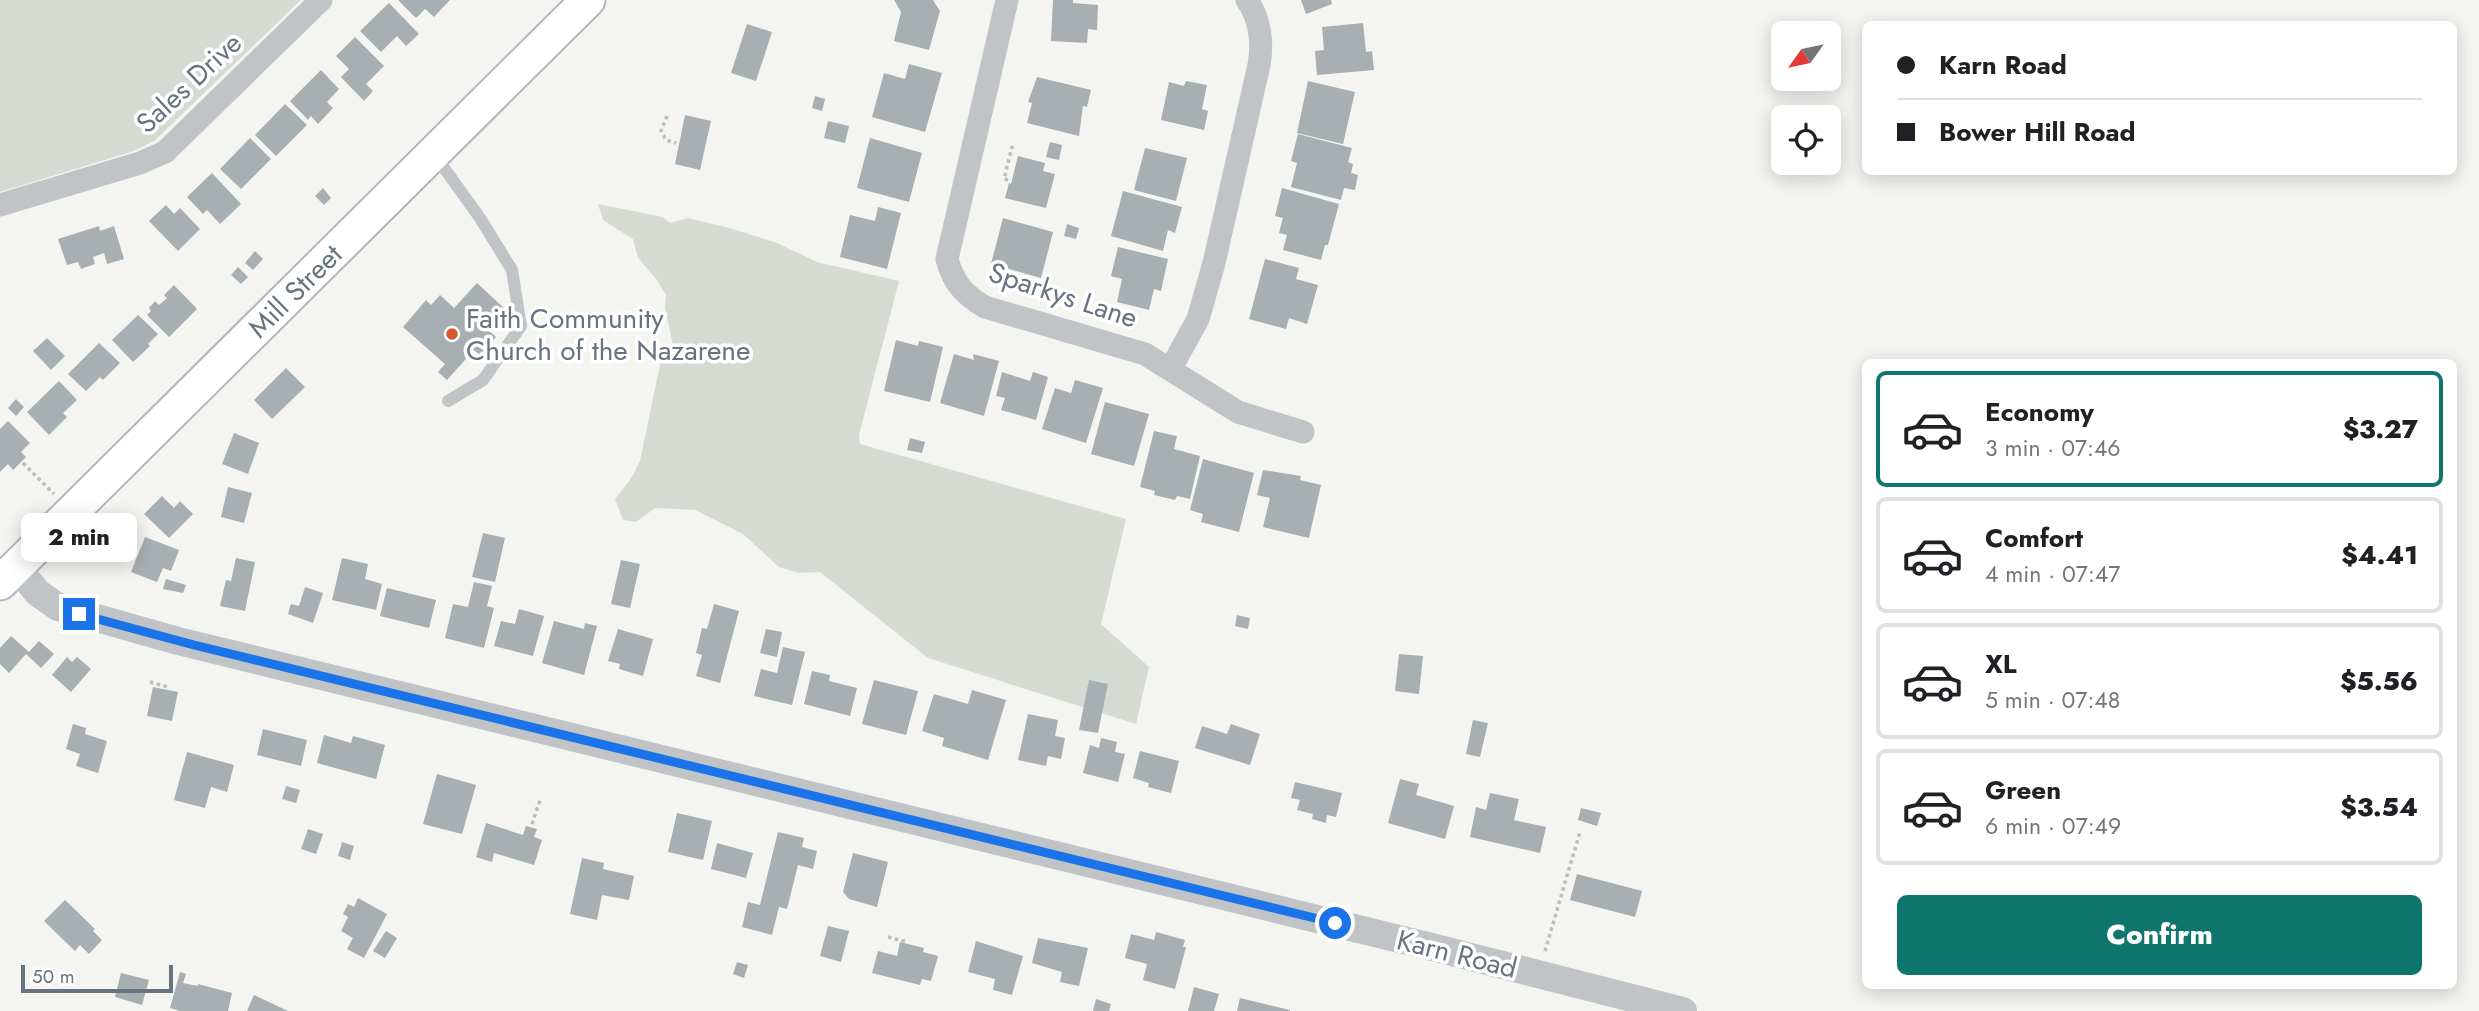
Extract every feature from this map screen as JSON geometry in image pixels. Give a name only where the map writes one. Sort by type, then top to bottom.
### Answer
[{"type":"main road","name":"Mill Street","points":[[5,566],[72,512],[588,0]]},
{"type":"street","name":"Sales Drive","points":[[0,205],[140,163],[164,152],[321,0]]},
{"type":"street","name":"Sparkys Lane","points":[[1007,0],[947,259],[951,274],[971,299],[985,307],[1145,354],[1238,412],[1303,432]]},
{"type":"street","points":[[1171,368],[1198,319],[1214,263],[1262,48],[1255,17],[1247,0]]},
{"type":"street","name":"Karn Road","points":[[5,566],[58,607],[178,641],[1683,1011]]},
{"type":"lane","points":[[434,154],[473,208],[512,270],[521,326],[483,380],[448,401]]},
{"type":"path","points":[[667,116],[661,131],[666,140],[676,143]]},
{"type":"path","points":[[1008,180],[1004,179],[1013,143]]},
{"type":"path","points":[[23,463],[72,512]]},
{"type":"path","points":[[150,682],[168,687]]},
{"type":"path","points":[[532,824],[540,800]]},
{"type":"path","points":[[1538,974],[1580,832]]},
{"type":"path","points":[[888,937],[908,942]]},
{"type":"shaded area","points":[[0,0],[301,0],[154,141],[134,151],[0,192]]},
{"type":"shaded area","points":[[598,204],[663,217],[670,223],[688,218],[730,228],[777,243],[817,262],[899,281],[859,435],[860,444],[1126,519],[1101,624],[1149,667],[1136,724],[928,658],[820,572],[799,573],[779,567],[743,534],[695,510],[655,508],[636,522],[623,520],[615,499],[640,461],[660,365],[673,345],[665,308],[666,295],[638,258],[633,239],[603,220]]},
{"type":"building","points":[[398,0],[450,0],[434,17],[425,9],[416,18]]},
{"type":"building","points":[[894,0],[933,0],[940,11],[929,50],[894,41],[901,12]]},
{"type":"building","points":[[1053,0],[1073,0],[1073,3],[1098,5],[1097,30],[1088,29],[1087,43],[1051,41]]},
{"type":"building","points":[[1301,0],[1331,0],[1332,4],[1306,14]]},
{"type":"building","points":[[389,3],[419,34],[406,46],[397,36],[381,52],[360,31]]},
{"type":"building","points":[[1363,23],[1366,52],[1372,51],[1374,70],[1317,75],[1315,51],[1324,50],[1322,27]]},
{"type":"building","points":[[747,24],[772,32],[756,81],[731,73]]},
{"type":"building","points":[[355,37],[384,66],[366,84],[373,91],[364,101],[341,77],[349,69],[336,56]]},
{"type":"building","points":[[909,64],[942,73],[925,132],[872,117],[884,73],[905,79]]},
{"type":"building","points":[[321,70],[339,89],[327,102],[333,108],[318,124],[311,116],[308,120],[290,101]]},
{"type":"building","points":[[1037,77],[1091,90],[1087,107],[1083,106],[1079,136],[1027,123],[1032,103],[1028,102]]},
{"type":"building","points":[[1186,81],[1207,85],[1202,109],[1208,111],[1204,130],[1161,120],[1169,82],[1184,86]]},
{"type":"building","points":[[1308,81],[1355,92],[1343,144],[1297,133]]},
{"type":"building","points":[[815,96],[825,99],[822,111],[812,108]]},
{"type":"building","points":[[285,104],[307,125],[276,156],[255,135]]},
{"type":"building","points":[[685,115],[711,121],[700,170],[675,164]]},
{"type":"building","points":[[828,121],[849,126],[845,143],[824,138]]},
{"type":"building","points":[[1298,134],[1352,148],[1348,162],[1353,164],[1351,173],[1358,175],[1355,190],[1344,188],[1341,200],[1291,187],[1297,163],[1291,161]]},
{"type":"building","points":[[250,138],[271,159],[241,189],[220,169]]},
{"type":"building","points":[[870,138],[922,153],[909,202],[857,188]]},
{"type":"building","points":[[1050,142],[1062,145],[1059,160],[1046,157]]},
{"type":"building","points":[[1145,148],[1187,158],[1176,201],[1134,190]]},
{"type":"building","points":[[1018,156],[1045,163],[1043,171],[1055,174],[1046,208],[1005,198]]},
{"type":"building","points":[[212,173],[241,204],[220,224],[207,210],[203,214],[187,197]]},
{"type":"building","points":[[323,188],[331,198],[324,205],[315,196]]},
{"type":"building","points":[[1282,188],[1339,204],[1321,260],[1283,250],[1287,235],[1279,233],[1283,218],[1275,216]]},
{"type":"building","points":[[1123,191],[1182,207],[1175,233],[1168,230],[1163,251],[1111,236]]},
{"type":"building","points":[[166,205],[174,214],[180,208],[200,229],[178,251],[149,221]]},
{"type":"building","points":[[878,207],[901,213],[887,269],[840,257],[850,215],[875,221]]},
{"type":"building","points":[[1003,218],[1053,232],[1041,278],[991,264]]},
{"type":"building","points":[[1067,224],[1079,228],[1076,239],[1064,236]]},
{"type":"building","points":[[99,226],[100,231],[114,226],[124,259],[107,264],[104,253],[93,257],[95,264],[81,269],[78,262],[67,265],[58,239]]},
{"type":"building","points":[[1118,247],[1168,259],[1161,291],[1154,289],[1149,310],[1117,302],[1122,279],[1111,276]]},
{"type":"building","points":[[255,251],[263,259],[253,270],[245,263]]},
{"type":"building","points":[[1265,259],[1299,268],[1296,279],[1318,285],[1307,324],[1289,318],[1286,329],[1249,319]]},
{"type":"building","points":[[238,267],[248,277],[241,284],[231,275]]},
{"type":"building","name":"Faith Community Church of the Nazarene","points":[[477,283],[506,310],[488,330],[496,337],[480,355],[474,350],[447,380],[438,372],[445,364],[403,327],[426,300],[431,305],[440,295],[454,308]]},
{"type":"building","points":[[174,285],[197,309],[169,337],[147,315],[155,301],[159,305],[167,298],[164,295]]},
{"type":"building","points":[[138,315],[158,334],[133,362],[112,340]]},
{"type":"building","points":[[47,338],[65,356],[51,370],[33,351]]},
{"type":"building","points":[[896,340],[918,346],[919,341],[943,347],[930,402],[884,391]]},
{"type":"building","points":[[99,343],[120,363],[103,380],[100,377],[86,391],[68,374]]},
{"type":"building","points":[[954,354],[974,360],[973,354],[999,361],[984,416],[940,403]]},
{"type":"building","points":[[286,368],[305,387],[272,419],[254,400]]},
{"type":"building","points":[[1002,372],[1030,381],[1033,372],[1048,377],[1036,420],[1001,410],[1005,398],[996,396]]},
{"type":"building","points":[[1075,380],[1103,388],[1086,443],[1042,429],[1055,388],[1071,393]]},
{"type":"building","points":[[59,381],[77,400],[63,413],[67,417],[49,435],[27,412]]},
{"type":"building","points":[[16,399],[24,407],[16,416],[8,408]]},
{"type":"building","points":[[1105,402],[1149,414],[1134,466],[1091,454]]},
{"type":"building","points":[[8,421],[30,443],[21,452],[26,457],[13,470],[8,464],[0,472],[0,429]]},
{"type":"building","points":[[1154,431],[1177,436],[1174,449],[1200,456],[1190,499],[1177,496],[1175,500],[1154,495],[1155,491],[1140,487]]},
{"type":"building","points":[[234,433],[259,443],[248,474],[222,464]]},
{"type":"building","points":[[910,438],[925,442],[922,453],[907,450]]},
{"type":"building","points":[[1203,459],[1254,473],[1239,532],[1201,522],[1203,514],[1190,510]]},
{"type":"building","points":[[1263,470],[1301,476],[1300,480],[1321,485],[1309,538],[1263,527],[1270,498],[1257,495]]},
{"type":"building","points":[[228,487],[252,493],[244,523],[221,517]]},
{"type":"building","points":[[162,496],[174,508],[180,501],[193,514],[169,538],[144,514]]},
{"type":"building","points":[[483,533],[505,538],[495,582],[472,577]]},
{"type":"building","points":[[145,537],[179,550],[171,571],[163,568],[157,582],[131,572]]},
{"type":"building","points":[[236,558],[255,562],[245,611],[220,606],[226,580],[231,581]]},
{"type":"building","points":[[342,558],[368,564],[365,579],[382,584],[376,610],[332,600]]},
{"type":"building","points":[[621,560],[640,564],[630,608],[611,604]]},
{"type":"building","points":[[166,579],[186,585],[183,593],[163,589]]},
{"type":"building","points":[[474,582],[492,586],[487,606],[494,608],[484,648],[445,638],[453,604],[468,607]]},
{"type":"building","points":[[305,587],[323,593],[313,623],[288,614],[291,604],[299,606]]},
{"type":"building","points":[[387,588],[436,600],[429,628],[380,616]]},
{"type":"building","points":[[714,604],[739,611],[720,683],[696,676],[702,655],[696,653],[702,628],[707,629]]},
{"type":"building","points":[[519,609],[544,616],[533,656],[494,646],[501,621],[515,624]]},
{"type":"building","points":[[1237,615],[1250,618],[1248,629],[1235,626]]},
{"type":"building","points":[[554,621],[584,629],[585,623],[597,626],[584,675],[542,663]]},
{"type":"building","points":[[618,629],[653,639],[643,676],[619,669],[620,664],[608,661]]},
{"type":"building","points":[[766,629],[782,632],[777,657],[760,653]]},
{"type":"building","points":[[11,636],[29,652],[39,641],[54,654],[41,668],[26,654],[9,673],[0,664],[0,648]]},
{"type":"building","points":[[783,647],[805,652],[792,705],[754,696],[761,669],[777,673]]},
{"type":"building","points":[[1399,654],[1423,656],[1419,694],[1395,691]]},
{"type":"building","points":[[67,657],[72,662],[77,657],[91,669],[71,692],[52,675]]},
{"type":"building","points":[[812,671],[830,675],[829,681],[857,688],[850,716],[804,704]]},
{"type":"building","points":[[874,680],[918,691],[906,735],[862,724]]},
{"type":"building","points":[[1089,680],[1108,684],[1098,733],[1079,730]]},
{"type":"building","points":[[153,687],[178,692],[172,721],[147,716]]},
{"type":"building","points":[[972,690],[1006,700],[988,760],[942,746],[944,738],[922,731],[934,694],[968,704]]},
{"type":"building","points":[[1028,714],[1058,720],[1055,736],[1065,738],[1061,759],[1048,756],[1046,766],[1018,760]]},
{"type":"building","points":[[1473,720],[1488,723],[1480,757],[1466,754]]},
{"type":"building","points":[[73,724],[86,728],[85,734],[107,741],[98,773],[76,766],[80,754],[66,749]]},
{"type":"building","points":[[1231,724],[1260,734],[1250,765],[1195,748],[1202,726],[1227,734]]},
{"type":"building","points":[[263,729],[307,740],[301,766],[257,755]]},
{"type":"building","points":[[324,735],[351,743],[353,736],[385,745],[376,779],[317,763]]},
{"type":"building","points":[[1101,738],[1117,742],[1115,752],[1125,754],[1118,782],[1083,773],[1090,745],[1099,748]]},
{"type":"building","points":[[1140,751],[1179,761],[1171,793],[1148,787],[1149,783],[1133,778]]},
{"type":"building","points":[[187,752],[234,765],[227,792],[211,787],[205,808],[174,800]]},
{"type":"building","points":[[437,774],[476,785],[462,834],[423,824]]},
{"type":"building","points":[[1400,779],[1419,784],[1416,795],[1454,806],[1445,839],[1388,823]]},
{"type":"building","points":[[1295,782],[1342,793],[1336,817],[1327,815],[1326,823],[1312,819],[1313,814],[1297,810],[1300,800],[1291,798]]},
{"type":"building","points":[[286,786],[300,790],[296,803],[282,799]]},
{"type":"building","points":[[1490,793],[1519,799],[1514,820],[1546,827],[1540,853],[1470,837],[1476,807],[1486,810]]},
{"type":"building","points":[[1581,808],[1601,813],[1597,826],[1578,820]]},
{"type":"building","points":[[677,813],[712,821],[703,860],[668,852]]},
{"type":"building","points":[[486,823],[523,835],[526,826],[537,829],[534,837],[542,840],[534,865],[494,853],[492,862],[476,857]]},
{"type":"building","points":[[308,829],[323,834],[316,854],[301,849]]},
{"type":"building","points":[[778,832],[804,838],[802,847],[817,851],[813,869],[798,865],[787,909],[779,907],[772,935],[742,927],[748,902],[760,905]]},
{"type":"building","points":[[342,842],[354,846],[350,860],[338,856]]},
{"type":"building","points":[[717,843],[753,853],[746,878],[711,869]]},
{"type":"building","points":[[853,853],[888,862],[877,907],[849,899],[843,892]]},
{"type":"building","points":[[582,858],[604,863],[603,869],[634,876],[629,900],[602,895],[597,920],[570,914]]},
{"type":"building","points":[[1577,874],[1642,891],[1635,917],[1570,900]]},
{"type":"building","points":[[358,898],[387,914],[364,958],[347,949],[353,938],[341,931],[348,917],[343,914],[348,904],[354,907]]},
{"type":"building","points":[[65,900],[95,929],[93,931],[102,940],[89,954],[80,945],[75,951],[44,921]]},
{"type":"building","points":[[828,926],[849,931],[841,962],[820,956]]},
{"type":"building","points":[[386,931],[397,938],[385,958],[373,951]]},
{"type":"building","points":[[1156,932],[1185,940],[1183,947],[1186,947],[1175,989],[1143,980],[1147,964],[1125,958],[1131,934],[1154,940]]},
{"type":"building","points":[[1038,938],[1088,948],[1079,986],[1060,982],[1062,972],[1032,963]]},
{"type":"building","points":[[976,941],[1023,956],[1012,995],[993,990],[995,979],[968,972]]},
{"type":"building","points":[[900,942],[924,948],[923,952],[938,956],[931,981],[922,979],[920,985],[872,973],[878,951],[897,956]]},
{"type":"building","points":[[737,962],[748,965],[744,978],[733,974]]},
{"type":"building","points":[[180,972],[186,974],[183,983],[232,993],[228,1011],[180,1011],[170,1008]]},
{"type":"building","points":[[121,973],[149,980],[142,1005],[115,997]]},
{"type":"building","points":[[1194,987],[1219,994],[1214,1011],[1188,1011]]},
{"type":"building","points":[[254,995],[288,1011],[247,1011]]},
{"type":"building","points":[[1240,998],[1290,1010],[1290,1011],[1237,1011]]},
{"type":"building","points":[[1096,999],[1111,1004],[1109,1011],[1093,1011]]},
{"type":"place","name":"Faith Community Church of the Nazarene","points":[[452,334]]},
{"type":"route","points":[[79,614],[194,645],[1335,923]]}]
